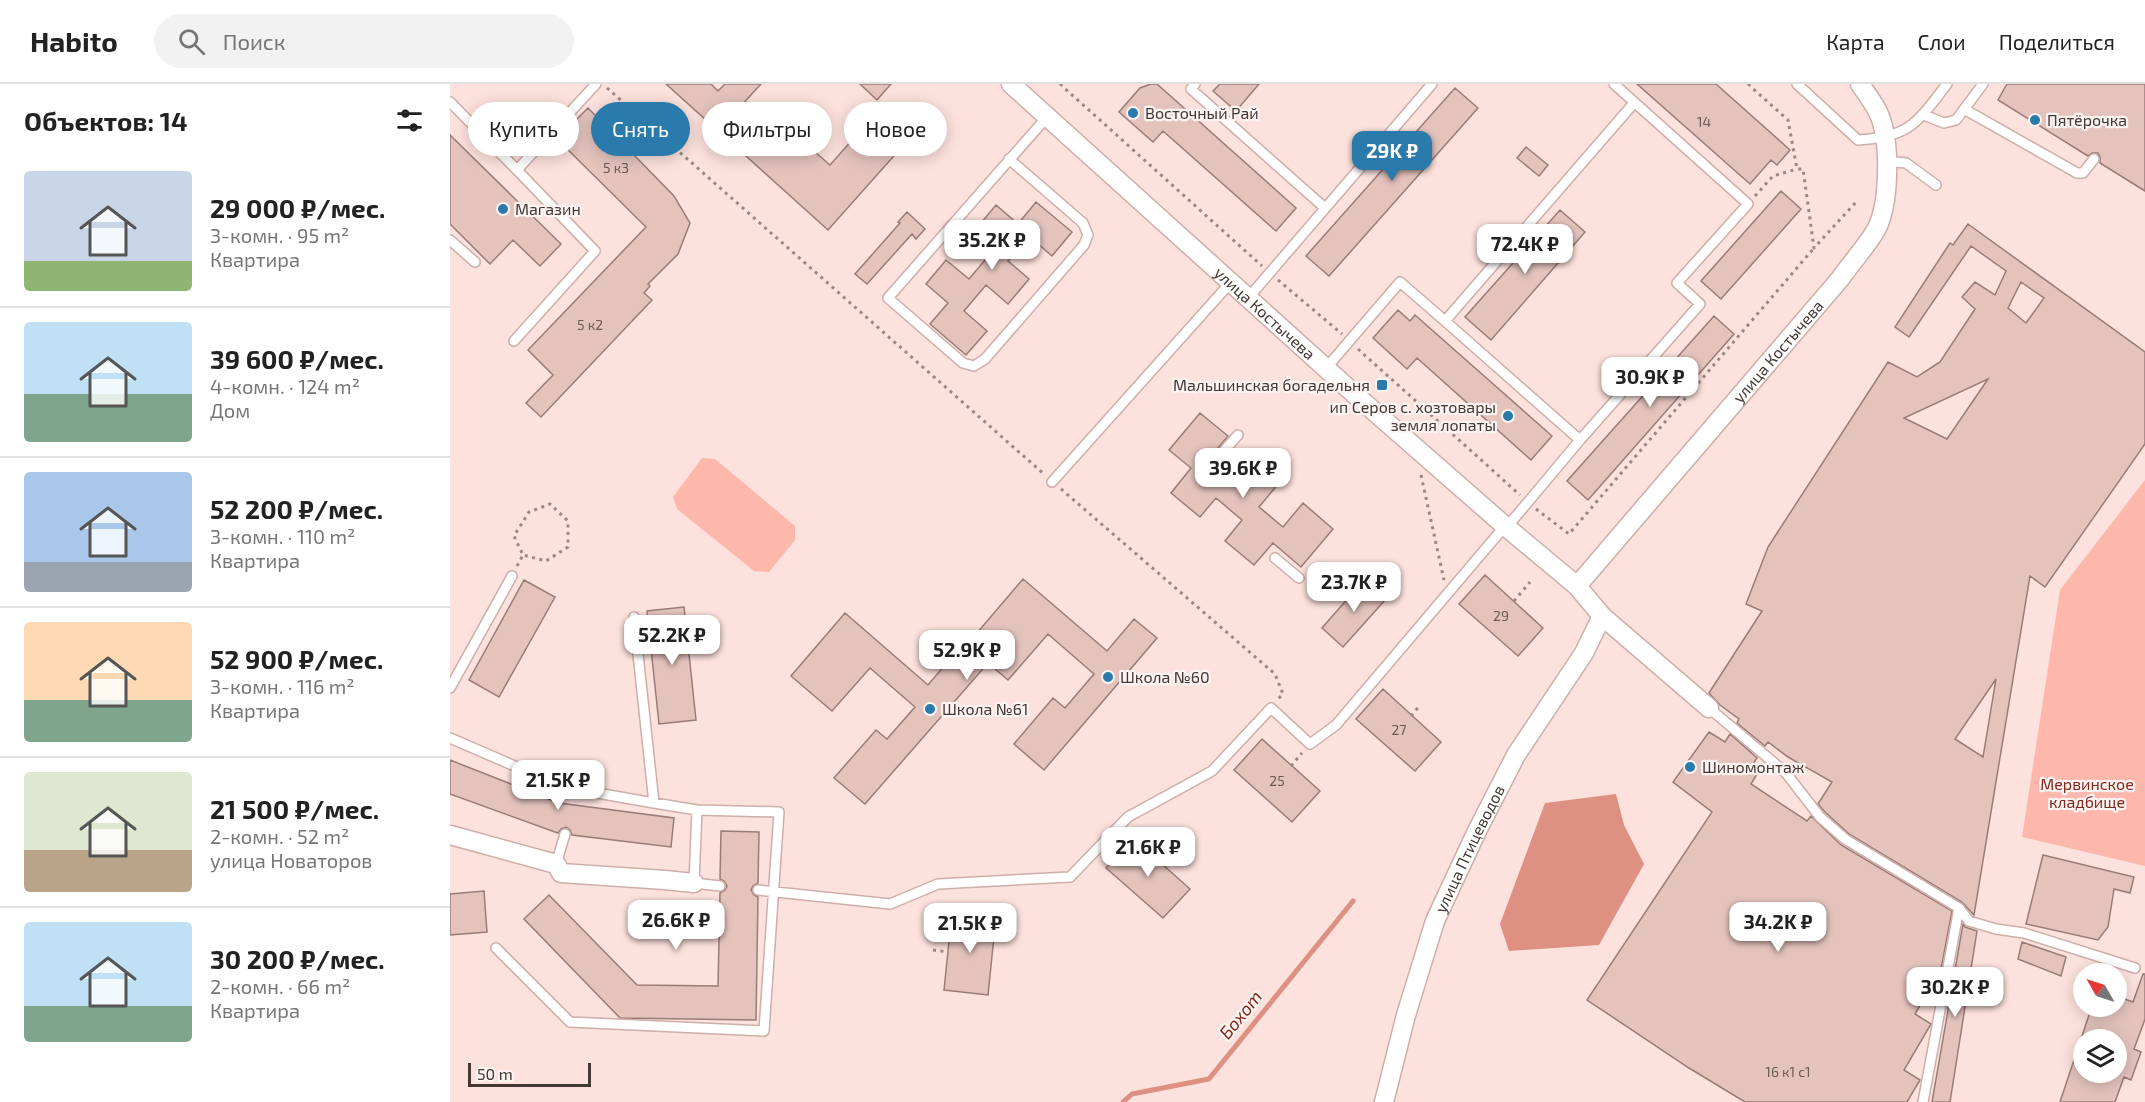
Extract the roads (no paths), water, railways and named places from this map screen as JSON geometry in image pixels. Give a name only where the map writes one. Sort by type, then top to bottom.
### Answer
[{"type":"street","name":"улица Костычева","points":[[1011,84],[1415,447],[1577,586],[1602,616],[1709,708]]},
{"type":"street","name":"улица Костычева","points":[[1577,586],[1839,279],[1876,230],[1884,208],[1887,186],[1885,138],[1878,113],[1860,84]]},
{"type":"street","name":"улица Птицеводов","points":[[1384,1102],[1406,1015],[1435,921],[1516,755],[1584,653],[1602,616]]},
{"type":"street","points":[[450,836],[556,864],[561,873],[694,884]]},
{"type":"lane","points":[[517,170],[596,84]]},
{"type":"lane","points":[[1195,84],[1191,89],[1325,208]]},
{"type":"lane","points":[[1249,297],[1432,84]]},
{"type":"lane","points":[[758,890],[890,904],[938,884],[1070,877],[1128,817],[1212,771],[1271,708],[1310,744],[1336,725],[1580,440],[1700,304],[1677,283],[1748,204],[1614,84]]},
{"type":"lane","points":[[1797,84],[1858,140],[1885,138],[1915,124],[1947,84]]},
{"type":"lane","points":[[1924,115],[1944,123],[1956,120],[1983,84]]},
{"type":"lane","points":[[450,102],[595,251],[514,341]]},
{"type":"lane","points":[[1444,321],[1634,103]]},
{"type":"lane","points":[[1964,109],[2077,173],[2083,173],[2094,159]]},
{"type":"lane","points":[[1009,159],[1083,223],[1088,235],[1084,245],[985,359],[974,366],[963,363],[888,297],[1009,159],[1047,117]]},
{"type":"lane","points":[[1886,161],[1906,163],[1936,185]]},
{"type":"lane","points":[[450,240],[475,262]]},
{"type":"lane","points":[[1052,482],[1232,281]]},
{"type":"lane","points":[[1327,368],[1400,282],[1580,440]]},
{"type":"lane","points":[[1215,461],[1238,435]]},
{"type":"lane","points":[[1275,558],[1299,578]]},
{"type":"lane","points":[[450,688],[512,576]]},
{"type":"lane","points":[[634,617],[654,803]]},
{"type":"lane","points":[[1709,708],[1786,773],[1820,817],[1845,839],[1959,908],[1969,921],[1996,929],[2024,933],[2135,968]]},
{"type":"lane","points":[[450,738],[563,788],[697,810],[778,812],[764,1031],[570,1022],[496,948]]},
{"type":"lane","points":[[697,810],[694,884],[720,886]]},
{"type":"lane","points":[[556,864],[565,834]]},
{"type":"lane","points":[[1923,1102],[1959,908]]},
{"type":"waterway","name":"Бохот","points":[[1123,1102],[1132,1094],[1209,1079],[1353,901]]},
{"type":"place","name":"Восточный Рай","points":[[1133,113]]},
{"type":"place","name":"Пятёрочка","points":[[2035,120]]},
{"type":"place","name":"Магазин","points":[[503,209]]},
{"type":"place","name":"Мальшинская богадельня","points":[[1382,385]]},
{"type":"place","name":"ип Серов с. хозтовары земля лопаты","points":[[1508,416]]},
{"type":"place","name":"Школа №60","points":[[1108,677]]},
{"type":"place","name":"Школа №61","points":[[930,709]]},
{"type":"place","name":"Шиномонтаж","points":[[1690,767]]},
{"type":"park label","name":"Мервинское кладбище","points":[[2087,793]]}]
